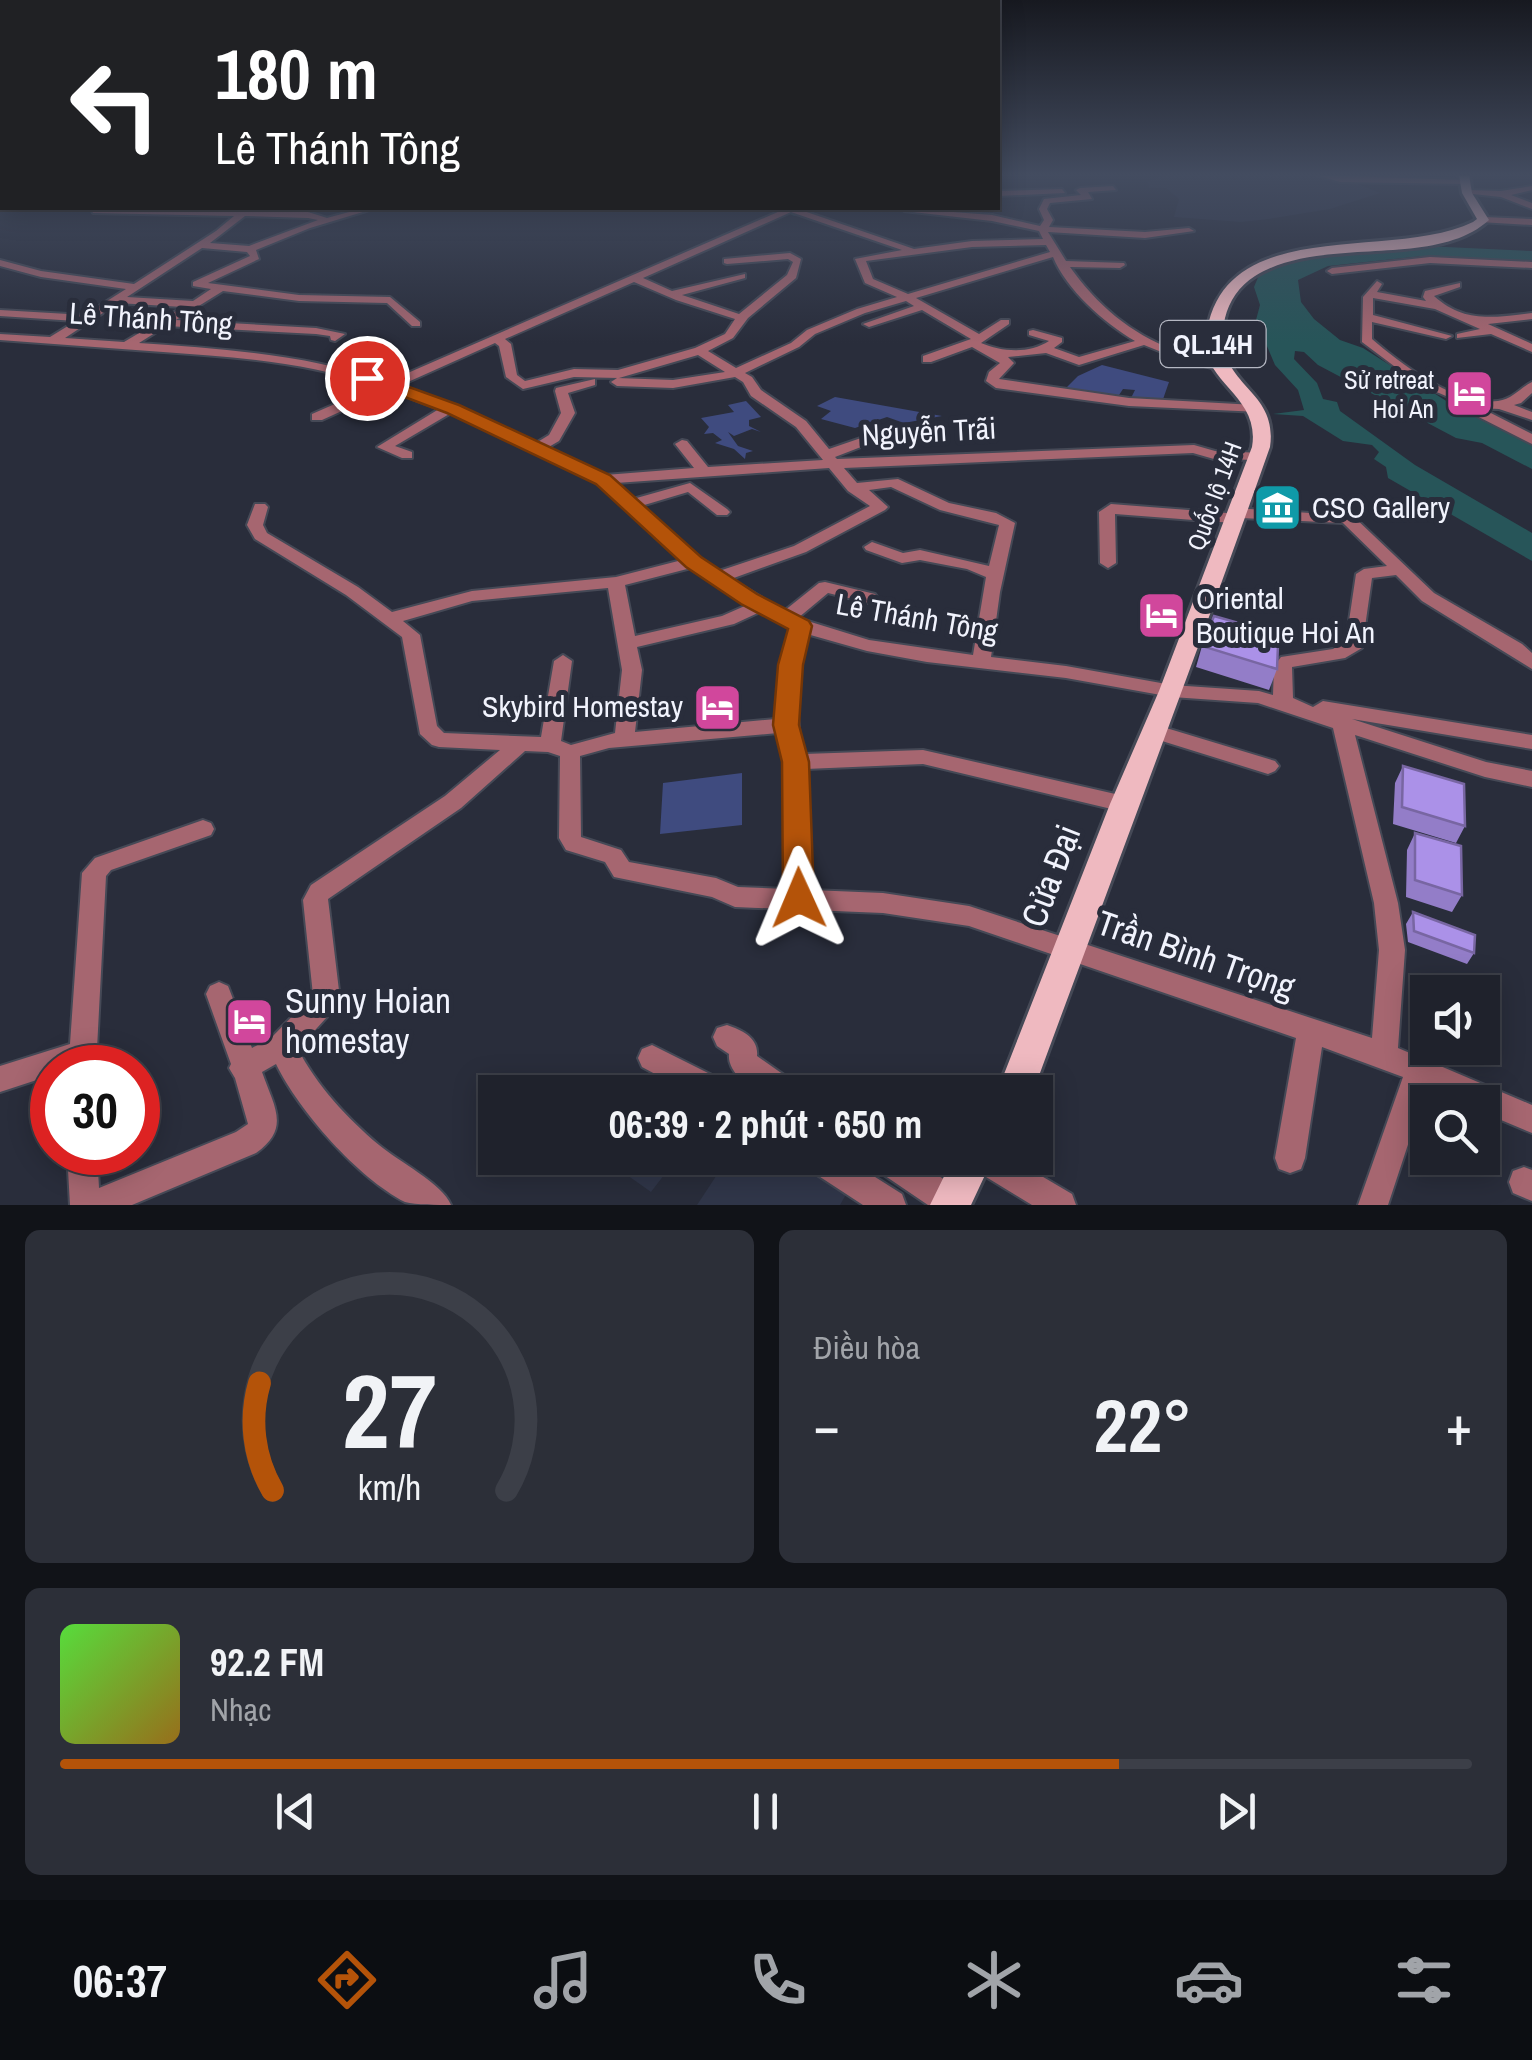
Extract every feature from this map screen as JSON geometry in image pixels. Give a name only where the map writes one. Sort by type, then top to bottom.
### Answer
[{"type":"main road","name":"QL.14H","points":[[1220,366],[1212,343],[1219,310],[1238,279],[1255,266],[1349,246],[1430,242],[1463,231]]},
{"type":"main road","name":"Quốc lộ 14H","points":[[1172,691],[1258,456],[1262,424],[1255,409],[1220,366]]},
{"type":"main road","name":"Cửa Đại","points":[[1021,1075],[1124,804],[1172,691]]},
{"type":"main road","points":[[951,1204],[966,1175]]},
{"type":"street","name":"Lê Thánh Tông","points":[[51,341],[219,231]]},
{"type":"street","points":[[202,244],[250,249],[299,231]]},
{"type":"street","points":[[318,416],[744,231]]},
{"type":"street","points":[[856,231],[910,250],[979,259],[1055,253],[1120,265]]},
{"type":"street","points":[[975,231],[979,259]]},
{"type":"street","points":[[1043,231],[1104,317],[1143,342],[1185,360],[1220,366]]},
{"type":"street","points":[[1080,231],[1145,235],[1186,231]]},
{"type":"street","points":[[495,338],[504,344],[504,360],[523,386],[574,373],[619,374],[699,352],[729,336],[742,318],[792,276],[798,261],[759,248],[738,234]]},
{"type":"street","points":[[727,261],[759,248]]},
{"type":"street","points":[[250,249],[256,257],[197,284],[299,298],[390,300],[416,324]]},
{"type":"street","points":[[910,250],[859,260],[869,281],[924,306],[1008,363],[993,376],[992,381],[1000,385],[1129,402],[1255,409]]},
{"type":"street","points":[[537,448],[554,438],[568,410],[561,390],[574,384],[673,384],[737,372],[795,345],[811,332],[907,297],[979,259],[1055,253]]},
{"type":"street","points":[[1332,271],[1430,260],[1532,265]]},
{"type":"street","points":[[0,264],[41,274],[136,287]]},
{"type":"street","points":[[671,294],[741,276]]},
{"type":"street","points":[[634,278],[742,318]]},
{"type":"street","points":[[1433,306],[1429,293],[1456,285]]},
{"type":"street","points":[[126,346],[221,288]]},
{"type":"street","points":[[1532,348],[1476,322],[1374,289],[1367,317],[1368,343],[1450,396],[1532,440]]},
{"type":"street","points":[[116,300],[194,304]]},
{"type":"street","points":[[869,324],[924,306]]},
{"type":"street","points":[[1410,312],[1433,306]]},
{"type":"street","points":[[99,310],[176,315]]},
{"type":"street","points":[[0,313],[87,318]]},
{"type":"street","points":[[1476,322],[1532,316]]},
{"type":"street","points":[[1367,317],[1446,336]]},
{"type":"street","points":[[927,359],[976,340],[1005,322]]},
{"type":"street","points":[[163,324],[339,334],[336,338]]},
{"type":"street","points":[[203,351],[236,328]]},
{"type":"street","points":[[1461,336],[1494,330]]},
{"type":"street","points":[[254,356],[291,331]]},
{"type":"street","points":[[998,355],[1044,349],[1058,340],[1033,333]]},
{"type":"street","points":[[0,337],[51,341]]},
{"type":"street","name":"Lê Thánh Tông","points":[[51,341],[254,356],[345,371],[390,384],[452,408],[603,480],[717,578],[793,622],[867,646],[1066,672],[1172,691],[1259,697],[1532,780]]},
{"type":"street","points":[[1044,349],[1079,362],[1143,342]]},
{"type":"street","points":[[699,352],[737,372],[756,392],[801,424],[828,459],[880,507],[805,546],[717,578]]},
{"type":"street","points":[[1450,396],[1487,406],[1501,405],[1523,396],[1532,386]]},
{"type":"street","points":[[407,456],[384,447],[452,408],[471,403]]},
{"type":"street","points":[[1501,405],[1532,416]]},
{"type":"street","points":[[828,459],[898,430]]},
{"type":"street","points":[[1008,438],[1019,454]]},
{"type":"street","points":[[682,444],[703,471]]},
{"type":"street","name":"Nguyễn Trãi","points":[[603,480],[828,459],[1194,450],[1214,455],[1258,456]]},
{"type":"street","points":[[857,488],[892,482],[945,507],[1001,519],[1007,524],[981,662]]},
{"type":"street","points":[[630,505],[690,486],[722,512]]},
{"type":"street","points":[[1108,563],[1107,512],[1112,509],[1347,519],[1428,597],[1515,648],[1532,663]]},
{"type":"street","points":[[259,510],[256,525],[261,536],[352,591],[410,635],[431,736],[439,740],[560,748],[786,725]]},
{"type":"street","points":[[872,547],[902,558],[920,555],[971,564],[996,574]]},
{"type":"street","points":[[388,620],[422,606],[548,584],[616,582],[694,562]]},
{"type":"street","points":[[1398,570],[1364,574],[1355,644],[1338,654],[1288,661],[1284,666],[1283,704],[1532,742]]},
{"type":"street","points":[[616,582],[632,685],[624,740]]},
{"type":"street","points":[[799,898],[795,762],[786,725],[793,622],[825,587],[869,598]]},
{"type":"street","points":[[626,644],[728,620],[761,605]]},
{"type":"street","points":[[560,748],[563,661]]},
{"type":"street","points":[[1342,723],[1386,903],[1392,950],[1384,1055]]},
{"type":"street","points":[[1154,731],[1268,766]]},
{"type":"street","points":[[243,1068],[282,1046],[327,999],[315,900],[319,892],[453,802],[518,746]]},
{"type":"street","name":"Trần Bình Trọng","points":[[560,748],[569,834],[574,844],[613,856],[626,871],[716,888],[736,897],[934,909],[1069,949],[1384,1055],[1532,1120]]},
{"type":"street","points":[[795,762],[924,757],[1124,804]]},
{"type":"street","points":[[83,1045],[94,872],[103,864],[204,829]]},
{"type":"street","points":[[95,1205],[256,1138],[263,1131],[264,1116],[243,1068],[236,1034],[219,994]]},
{"type":"street","points":[[1290,1158],[1312,1032]]},
{"type":"street","points":[[727,1037],[744,1048],[742,1062],[757,1075]]},
{"type":"street","points":[[282,1046],[289,1064],[317,1100],[360,1146],[402,1184],[436,1205]]},
{"type":"street","points":[[652,1058],[684,1075]]},
{"type":"street","points":[[1373,1205],[1419,1070]]},
{"type":"street","points":[[0,1079],[30,1072]]},
{"type":"street","points":[[83,1175],[85,1205]]},
{"type":"street","points":[[845,1175],[891,1205]]},
{"type":"street","points":[[910,1175],[951,1204]]},
{"type":"street","points":[[1012,1175],[1061,1205]]},
{"type":"shaded area","points":[[1403,245],[1532,251],[1532,261],[1423,256],[1328,266],[1298,280],[1301,302],[1314,319],[1340,340],[1363,348],[1451,404],[1532,444],[1532,469],[1482,443],[1456,438],[1318,365],[1304,352],[1295,351],[1294,359],[1317,383],[1323,399],[1337,402],[1340,411],[1415,465],[1532,533],[1532,561],[1388,478],[1386,467],[1374,459],[1379,452],[1372,445],[1343,441],[1303,416],[1273,414],[1304,410],[1298,390],[1275,365],[1256,320],[1260,305],[1254,287],[1259,275],[1306,256]]},
{"type":"shaded area","points":[[1102,365],[1169,382],[1161,405],[1129,402],[1135,390],[1123,389],[1115,401],[1059,395],[1078,376]]},
{"type":"shaded area","points":[[835,397],[942,416],[904,423],[887,417],[855,428],[821,419],[831,411],[817,406]]},
{"type":"shaded area","points":[[746,401],[761,417],[749,420],[749,426],[761,432],[752,429],[734,436],[728,432],[738,446],[753,451],[746,453],[745,459],[734,449],[715,443],[722,440],[713,433],[704,434],[709,427],[701,418],[734,412],[728,405]]},
{"type":"shaded area","points":[[742,773],[742,825],[660,834],[663,783]]},
{"type":"shaded area","points":[[627,1175],[664,1175],[651,1192]]},
{"type":"shaded area","points":[[717,1175],[857,1175],[840,1205],[697,1205]]},
{"type":"building","points":[[1214,616],[1284,636],[1278,645],[1277,669],[1202,646]]},
{"type":"building","points":[[1403,766],[1464,784],[1465,826],[1402,807]]},
{"type":"building","points":[[1415,833],[1461,846],[1462,895],[1415,880]]},
{"type":"building","points":[[1413,912],[1475,935],[1474,953],[1414,931]]},
{"type":"place","name":"Sử retreat Hoi An","points":[[1469,394]]},
{"type":"place","name":"CSO Gallery","points":[[1277,508]]},
{"type":"place","name":"Oriental Boutique Hoi An","points":[[1161,616]]},
{"type":"place","name":"Skybird Homestay","points":[[718,707]]},
{"type":"place","name":"Sunny Hoian homestay","points":[[250,1021]]},
{"type":"route","points":[[367,378],[453,409],[603,480],[694,562],[749,599],[800,626],[790,665],[786,725],[795,762],[799,898]]}]
